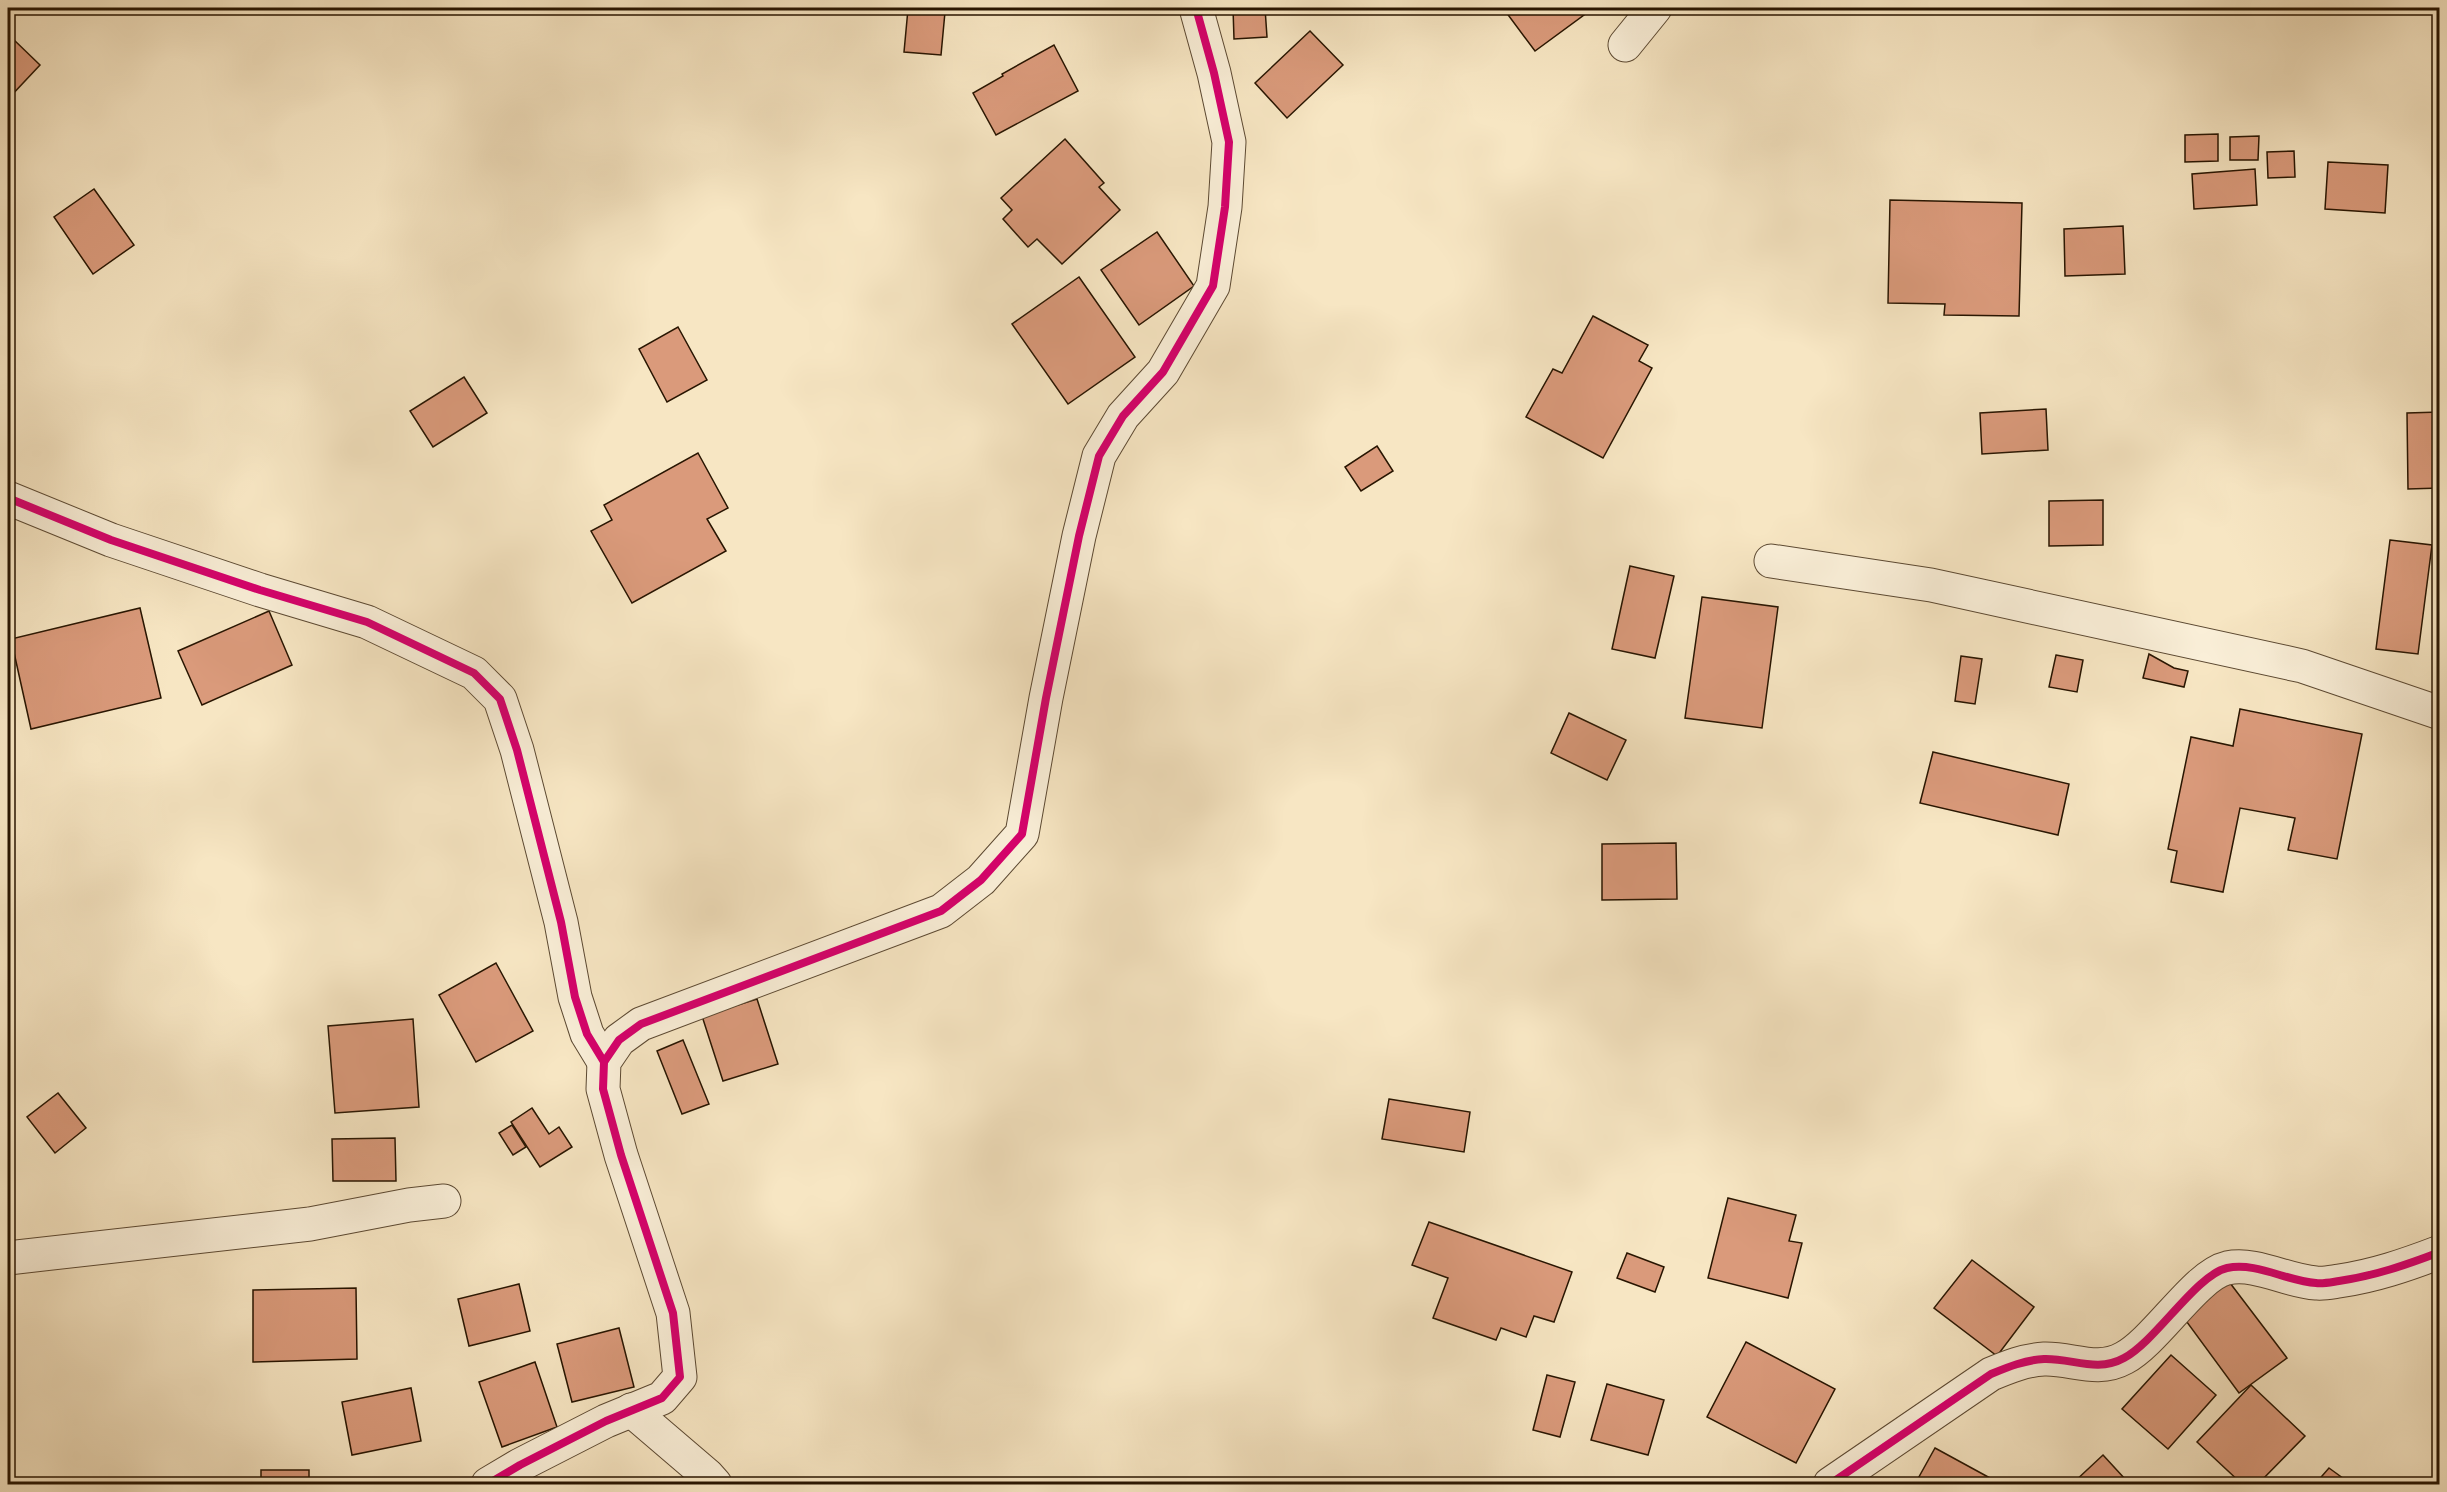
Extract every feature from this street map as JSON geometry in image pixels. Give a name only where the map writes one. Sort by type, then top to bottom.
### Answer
[{"type":"street","points":[[488,1485],[520,1465],[631,1410],[662,1398],[680,1377],[674,1313],[621,1155],[603,1089],[604,1062],[619,1040],[640,1024],[940,911],[981,880],[1022,834],[1074,559],[1099,456],[1123,416],[1163,372],[1213,286],[1225,207],[1229,142],[1214,73],[1196,8]]},
{"type":"street","points":[[1624,45],[1655,8]]},
{"type":"street","points":[[8,498],[111,540],[260,590],[367,622],[474,673],[500,699],[517,750],[561,922],[575,997],[587,1034],[604,1062]]},
{"type":"street","points":[[1771,561],[1931,585],[2302,666],[2439,713]]},
{"type":"street","points":[[8,1258],[310,1224],[409,1205],[444,1201]]},
{"type":"street","points":[[1830,1485],[1991,1374],[2020,1362],[2045,1359],[2096,1366],[2124,1358],[2150,1337],[2208,1278],[2225,1269],[2245,1266],[2317,1284],[2359,1278],[2398,1268],[2439,1252]]},
{"type":"street","points":[[631,1410],[707,1475],[715,1485]]},
{"type":"building","points":[[1233,8],[1265,8],[1267,37],[1234,39]]},
{"type":"building","points":[[1503,8],[1585,8],[1588,12],[1535,51]]},
{"type":"building","points":[[908,9],[945,12],[941,55],[904,52]]},
{"type":"building","points":[[1310,31],[1343,65],[1287,118],[1255,83]]},
{"type":"building","points":[[12,38],[40,65],[8,99],[8,42]]},
{"type":"building","points":[[1054,45],[1078,91],[996,135],[973,93]]},
{"type":"building","points":[[2218,134],[2218,161],[2185,162],[2185,135]]},
{"type":"building","points":[[2259,136],[2258,160],[2230,160],[2230,137]]},
{"type":"building","points":[[1065,139],[1104,183],[1099,187],[1120,210],[1062,264],[1037,239],[1028,247],[1003,219],[1012,210],[1001,198]]},
{"type":"building","points":[[2294,151],[2295,177],[2268,178],[2267,152]]},
{"type":"building","points":[[2328,162],[2388,165],[2385,213],[2325,209]]},
{"type":"building","points":[[2255,169],[2257,205],[2194,209],[2192,174]]},
{"type":"building","points":[[94,189],[134,245],[93,274],[54,217]]},
{"type":"building","points":[[1890,200],[2022,203],[2019,316],[1944,315],[1945,304],[1888,303]]},
{"type":"building","points":[[2123,226],[2125,274],[2065,276],[2064,229]]},
{"type":"building","points":[[1157,232],[1194,286],[1139,325],[1101,270]]},
{"type":"building","points":[[1079,277],[1135,357],[1068,404],[1012,324]]},
{"type":"building","points":[[1593,316],[1648,345],[1639,361],[1652,368],[1603,458],[1526,417],[1553,369],[1562,373]]},
{"type":"building","points":[[678,327],[707,380],[667,402],[639,349]]},
{"type":"building","points":[[464,377],[487,413],[433,447],[410,411]]},
{"type":"building","points":[[2046,409],[2048,450],[1982,454],[1980,413]]},
{"type":"building","points":[[2440,412],[2440,488],[2408,489],[2407,413]]},
{"type":"building","points":[[1377,446],[1393,471],[1361,491],[1345,467]]},
{"type":"building","points":[[698,453],[728,508],[707,519],[726,551],[632,603],[591,531],[612,520],[604,505]]},
{"type":"building","points":[[2103,500],[2103,545],[2049,546],[2049,501]]},
{"type":"building","points":[[2437,533],[2440,533],[2440,567],[2433,566]]},
{"type":"building","points":[[2390,540],[2432,545],[2418,654],[2376,649]]},
{"type":"building","points":[[1630,566],[1674,576],[1655,658],[1612,649]]},
{"type":"building","points":[[1702,597],[1778,607],[1762,728],[1685,718]]},
{"type":"building","points":[[140,608],[161,698],[31,729],[11,639]]},
{"type":"building","points":[[269,611],[292,665],[202,705],[178,651]]},
{"type":"building","points":[[2149,654],[2174,668],[2188,671],[2184,687],[2143,678]]},
{"type":"building","points":[[2056,655],[2083,660],[2077,692],[2049,687]]},
{"type":"building","points":[[1961,656],[1982,659],[1975,704],[1955,701]]},
{"type":"building","points":[[2240,709],[2362,734],[2337,859],[2288,850],[2295,818],[2240,808],[2223,892],[2171,882],[2177,851],[2168,849],[2191,737],[2233,746]]},
{"type":"building","points":[[1569,713],[1626,740],[1607,780],[1551,753]]},
{"type":"building","points":[[1933,752],[2069,784],[2058,835],[1920,803]]},
{"type":"building","points":[[1676,843],[1677,899],[1602,900],[1602,844]]},
{"type":"building","points":[[496,963],[533,1031],[476,1062],[439,995]]},
{"type":"building","points":[[757,999],[778,1064],[723,1081],[702,1016]]},
{"type":"building","points":[[413,1019],[419,1107],[335,1113],[328,1026]]},
{"type":"building","points":[[683,1040],[709,1104],[682,1114],[657,1051]]},
{"type":"building","points":[[58,1093],[86,1128],[55,1153],[27,1117]]},
{"type":"building","points":[[1389,1099],[1470,1112],[1464,1152],[1382,1139]]},
{"type":"building","points":[[532,1108],[549,1134],[559,1127],[572,1147],[540,1167],[511,1122]]},
{"type":"building","points":[[512,1125],[526,1147],[513,1155],[499,1133]]},
{"type":"building","points":[[395,1138],[396,1181],[333,1181],[332,1139]]},
{"type":"building","points":[[1728,1198],[1796,1215],[1789,1241],[1802,1243],[1788,1298],[1708,1278]]},
{"type":"building","points":[[1429,1222],[1572,1272],[1554,1322],[1534,1316],[1526,1337],[1501,1328],[1496,1340],[1433,1318],[1448,1278],[1412,1265]]},
{"type":"building","points":[[1627,1253],[1664,1267],[1655,1292],[1617,1278]]},
{"type":"building","points":[[1972,1260],[2034,1307],[1997,1356],[1934,1308]]},
{"type":"building","points":[[2227,1279],[2287,1358],[2239,1393],[2181,1314]]},
{"type":"building","points":[[519,1284],[530,1331],[469,1346],[458,1299]]},
{"type":"building","points":[[356,1288],[357,1359],[253,1362],[253,1290]]},
{"type":"building","points":[[619,1328],[634,1387],[572,1402],[557,1344]]},
{"type":"building","points":[[1746,1342],[1835,1389],[1796,1463],[1707,1417]]},
{"type":"building","points":[[2171,1355],[2216,1395],[2168,1449],[2122,1409]]},
{"type":"building","points":[[535,1362],[557,1427],[502,1447],[479,1382]]},
{"type":"building","points":[[1547,1375],[1575,1382],[1560,1437],[1533,1430]]},
{"type":"building","points":[[1607,1384],[1664,1400],[1648,1455],[1591,1440]]},
{"type":"building","points":[[2251,1385],[2305,1436],[2258,1484],[2242,1484],[2197,1442]]},
{"type":"building","points":[[411,1388],[421,1441],[352,1455],[342,1402]]},
{"type":"building","points":[[1935,1448],[2001,1484],[1915,1484]]},
{"type":"building","points":[[2103,1455],[2125,1479],[2119,1484],[2072,1484]]},
{"type":"building","points":[[2329,1468],[2351,1484],[2315,1484]]},
{"type":"building","points":[[261,1470],[309,1470],[309,1484],[261,1484]]},
{"type":"cycle path","points":[[488,1484],[606,1421],[662,1398],[680,1377],[673,1313],[621,1155],[603,1089],[604,1062],[619,1040],[641,1024],[941,911],[981,880],[1022,834],[1046,698],[1079,536],[1099,456],[1123,416],[1163,372],[1213,286],[1225,207],[1229,142],[1214,73],[1196,8]]},
{"type":"cycle path","points":[[8,498],[111,540],[260,590],[367,622],[474,673],[500,699],[517,750],[561,922],[575,997],[587,1034],[604,1062]]},
{"type":"cycle path","points":[[1830,1484],[1991,1374],[2017,1364],[2044,1359],[2094,1365],[2124,1358],[2149,1338],[2202,1283],[2215,1273],[2227,1268],[2249,1268],[2305,1282],[2325,1283],[2377,1273],[2440,1252]]}]
